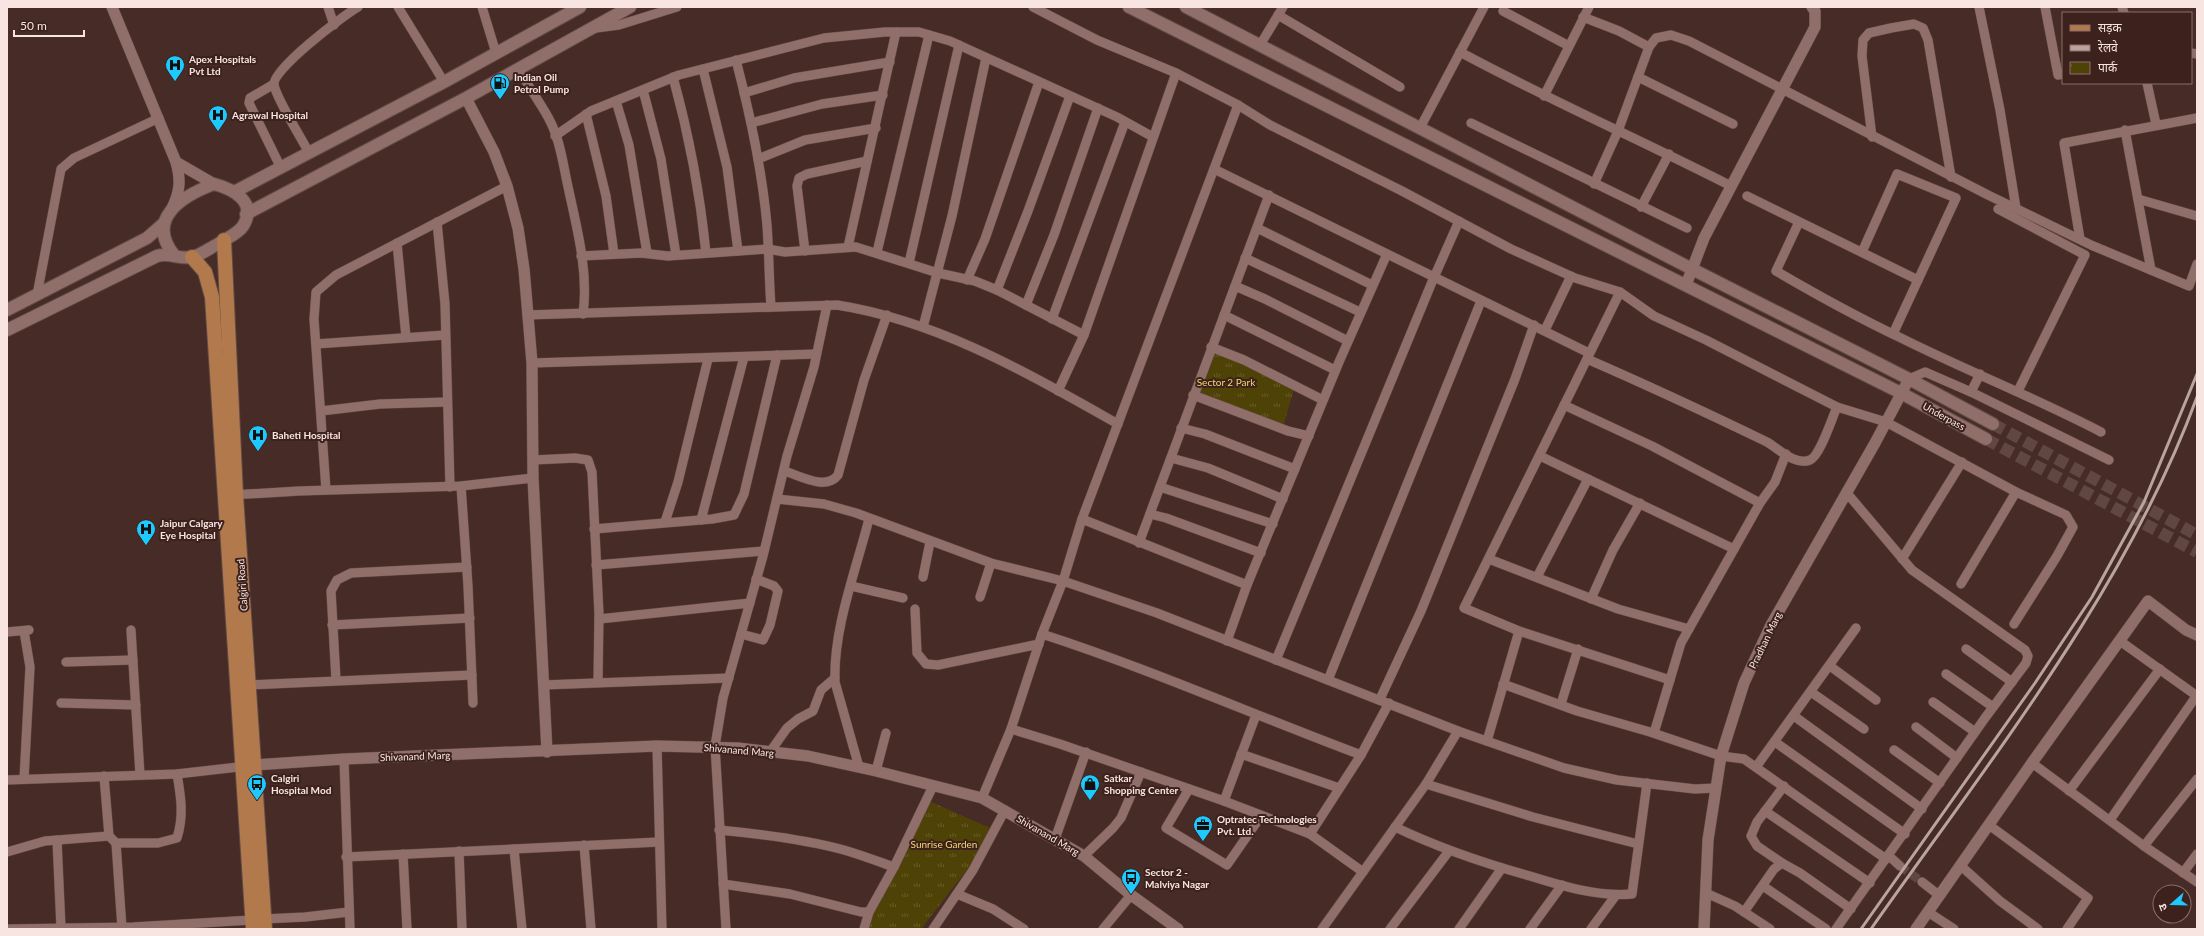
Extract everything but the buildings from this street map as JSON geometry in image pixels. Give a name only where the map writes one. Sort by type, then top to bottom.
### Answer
[{"type":"main road","points":[[236,191],[444,82],[580,7]]},
{"type":"main road","points":[[246,214],[466,98],[630,7]]},
{"type":"main road","name":"Underpass","points":[[1129,7],[1901,393],[1986,439]]},
{"type":"main road","name":"Underpass","points":[[1186,7],[1692,269],[1909,379],[1993,424]]},
{"type":"main road","points":[[7,310],[147,238],[163,224],[172,208],[192,194],[214,184],[236,191],[243,199],[246,214],[242,227],[224,240],[192,257],[183,258],[164,254],[157,256],[7,330]]},
{"type":"main road","points":[[163,224],[163,237],[167,247],[174,255]]},
{"type":"main road","name":"Calgiri Road","points":[[224,240],[230,495],[249,766],[258,924]]},
{"type":"main road","name":"Calgiri Road","points":[[192,257],[205,272],[212,297],[230,495],[250,685],[249,766]]},
{"type":"street","points":[[112,7],[176,162],[180,178],[178,195],[172,208]]},
{"type":"street","points":[[328,7],[334,25]]},
{"type":"street","points":[[309,153],[274,84],[274,79],[282,68],[358,7]]},
{"type":"street","points":[[398,7],[444,82]]},
{"type":"street","points":[[482,7],[496,53]]},
{"type":"street","points":[[589,29],[620,25],[677,7]]},
{"type":"street","points":[[1033,7],[1096,40],[1176,73],[1238,105],[1270,125],[1511,249],[1571,276],[1620,292],[1654,316],[1706,340],[1837,406],[1886,422],[2016,492],[2066,515],[2073,527],[2057,556],[2014,624]]},
{"type":"street","points":[[1260,45],[1283,7]]},
{"type":"street","points":[[1420,128],[1484,7]]},
{"type":"street","points":[[1544,96],[1588,7]]},
{"type":"street","points":[[1980,7],[2000,110],[2016,208]]},
{"type":"street","points":[[2045,7],[2058,75],[2062,74]]},
{"type":"street","points":[[1686,286],[1704,238],[1783,91],[1815,27],[1815,8]]},
{"type":"street","points":[[1503,11],[1569,46]]},
{"type":"street","points":[[1278,16],[1400,87]]},
{"type":"street","points":[[1583,17],[1619,31],[1649,48]]},
{"type":"street","points":[[1872,137],[1862,56],[1863,40],[1869,33],[1914,24],[1923,28],[1928,40],[1951,177]]},
{"type":"street","points":[[555,136],[586,114],[674,77],[824,38],[896,32],[919,32],[959,45],[1098,108],[1153,137]]},
{"type":"street","points":[[848,248],[867,161],[876,128],[896,32]]},
{"type":"street","points":[[877,252],[929,35]]},
{"type":"street","points":[[1594,184],[1618,131],[1649,48],[1656,38],[1671,35],[1720,57],[1872,137],[2080,240],[2190,286],[2197,264]]},
{"type":"street","points":[[909,263],[959,45]]},
{"type":"street","points":[[1460,52],[1544,96],[1669,154],[1731,186]]},
{"type":"street","points":[[923,327],[938,273],[986,58]]},
{"type":"street","points":[[736,60],[752,123],[758,159],[767,226],[771,308]]},
{"type":"street","points":[[744,93],[794,78],[890,62]]},
{"type":"street","points":[[519,68],[526,83],[551,123],[555,136],[581,256],[586,292],[583,314]]},
{"type":"street","points":[[703,69],[728,167],[738,251]]},
{"type":"street","points":[[1058,391],[1084,335],[1176,73]]},
{"type":"street","points":[[1638,76],[1733,124]]},
{"type":"street","points":[[674,77],[694,161],[701,201],[706,253]]},
{"type":"street","points":[[967,280],[985,239],[1039,82]]},
{"type":"street","points":[[274,84],[250,98],[249,103],[281,168]]},
{"type":"street","points":[[2147,84],[2156,124]]},
{"type":"street","points":[[642,90],[662,165],[676,255]]},
{"type":"street","points":[[752,123],[822,104],[882,95]]},
{"type":"street","points":[[997,290],[1070,96]]},
{"type":"street","points":[[466,98],[494,152],[507,186],[518,228],[524,268],[532,363],[533,478],[547,752]]},
{"type":"street","points":[[616,101],[629,145],[647,253]]},
{"type":"street","points":[[982,798],[1011,729],[1042,634],[1063,581],[1082,519],[1168,295],[1238,105]]},
{"type":"street","points":[[1026,305],[1054,235],[1098,108]]},
{"type":"street","points":[[586,114],[606,196],[614,254]]},
{"type":"street","points":[[37,295],[61,169],[74,158],[159,118]]},
{"type":"street","points":[[2080,240],[2064,143],[2156,124],[2197,118]]},
{"type":"street","points":[[1052,319],[1125,122]]},
{"type":"street","points":[[1471,122],[1594,184],[1687,228]]},
{"type":"street","points":[[758,159],[805,140],[876,128]]},
{"type":"street","points":[[2125,130],[2151,270]]},
{"type":"street","points":[[1641,207],[1669,154]]},
{"type":"street","points":[[805,251],[797,186],[799,178],[807,174],[867,161]]},
{"type":"street","points":[[176,162],[214,184]]},
{"type":"street","points":[[1214,169],[1481,301],[1545,330],[1588,356],[1729,424],[1797,461],[1804,462],[1812,459],[1818,451],[1837,406]]},
{"type":"street","points":[[1862,252],[1897,174],[1956,198],[1893,334]]},
{"type":"street","points":[[326,490],[314,319],[316,292],[336,275],[507,186]]},
{"type":"street","points":[[1139,543],[1193,395],[1269,196]]},
{"type":"street","points":[[1747,196],[1918,280]]},
{"type":"street","points":[[2138,199],[2197,216]]},
{"type":"street","points":[[1998,209],[2085,255],[2018,391]]},
{"type":"street","points":[[1276,660],[1434,277],[1459,221]]},
{"type":"street","points":[[437,222],[445,334],[450,487]]},
{"type":"street","points":[[1799,222],[1776,270],[1837,306],[1893,334],[2018,391],[2101,432]]},
{"type":"street","points":[[1257,228],[1372,285]]},
{"type":"street","points":[[397,243],[406,337]]},
{"type":"street","points":[[581,256],[647,253],[676,255],[767,250],[785,252],[856,247],[877,252],[938,273],[967,280],[997,290],[1084,335]]},
{"type":"street","points":[[1227,641],[1247,585],[1335,370],[1387,254]]},
{"type":"street","points":[[1246,258],[1360,312]]},
{"type":"street","points":[[1545,330],[1571,276]]},
{"type":"street","points":[[1235,286],[1265,299],[1348,341]]},
{"type":"street","points":[[1620,292],[1464,608],[1519,631],[1578,649],[1634,670],[1670,680]]},
{"type":"street","points":[[1328,680],[1481,301]]},
{"type":"street","points":[[527,315],[827,305],[869,310],[923,327],[1004,363],[1118,424]]},
{"type":"street","points":[[726,929],[715,746],[729,678],[816,354],[827,305]]},
{"type":"street","points":[[784,471],[827,484],[834,481],[838,475],[864,380],[887,315]]},
{"type":"street","points":[[1224,315],[1335,370]]},
{"type":"street","points":[[1380,699],[1420,611],[1515,379],[1534,325]]},
{"type":"street","points":[[316,344],[445,334]]},
{"type":"street","points":[[1211,347],[1244,360],[1323,400]]},
{"type":"street","points":[[532,363],[708,359],[816,354]]},
{"type":"street","points":[[594,529],[701,520],[734,515],[744,494],[777,355]]},
{"type":"street","points":[[701,520],[744,357]]},
{"type":"street","points":[[665,522],[678,482],[708,359]]},
{"type":"street","points":[[1909,379],[1925,372],[1971,392],[2110,460]]},
{"type":"street","points":[[1971,392],[1980,374]]},
{"type":"street","name":"Pradhan Marg","points":[[1704,929],[1708,840],[1721,756],[1744,683],[1771,624],[1909,379]]},
{"type":"street","points":[[1193,395],[1288,431],[1309,436]]},
{"type":"street","points":[[321,411],[380,404],[447,402]]},
{"type":"street","points":[[1564,406],[1652,446],[1760,503]]},
{"type":"street","points":[[1181,428],[1206,434],[1295,470]]},
{"type":"street","points":[[1654,733],[1681,643],[1760,503],[1775,482],[1786,454]]},
{"type":"street","points":[[1540,456],[1734,549]]},
{"type":"street","points":[[533,460],[575,458],[588,460],[592,472],[599,619],[598,682]]},
{"type":"street","points":[[1171,458],[1216,471],[1283,499]]},
{"type":"street","points":[[1902,559],[1962,462]]},
{"type":"street","points":[[230,495],[326,490],[450,487],[533,478]]},
{"type":"street","points":[[1537,577],[1588,479]]},
{"type":"street","points":[[461,486],[470,618],[473,703]]},
{"type":"street","points":[[1160,487],[1273,524]]},
{"type":"street","points":[[1836,929],[1905,834],[1974,732],[2026,663],[2028,656],[2025,650],[1912,570],[1846,492]]},
{"type":"street","points":[[1961,584],[2016,492]]},
{"type":"street","points":[[777,499],[824,504],[991,563],[1063,581],[1157,613],[1380,699],[1458,731],[1564,768],[1617,780],[1695,789],[1716,788]]},
{"type":"street","points":[[1591,599],[1613,550],[1640,503]]},
{"type":"street","points":[[1150,514],[1166,518],[1261,553]]},
{"type":"street","points":[[859,767],[835,678],[834,669],[841,625],[869,519]]},
{"type":"street","points":[[1082,519],[1247,585]]},
{"type":"street","points":[[923,577],[930,542]]},
{"type":"street","points":[[596,565],[764,551]]},
{"type":"street","points":[[1489,559],[1618,609],[1688,629]]},
{"type":"street","points":[[980,597],[991,563]]},
{"type":"street","points":[[336,680],[331,591],[337,580],[351,573],[467,567]]},
{"type":"street","points":[[741,634],[763,640],[777,598],[778,591],[774,586],[756,579]]},
{"type":"street","points":[[851,586],[903,598]]},
{"type":"street","points":[[1916,929],[1990,826],[2032,762],[2148,601],[2186,630],[2197,635]]},
{"type":"street","points":[[599,619],[750,603]]},
{"type":"street","points":[[915,609],[917,653],[926,664],[938,664],[1039,644]]},
{"type":"street","points":[[332,625],[470,618]]},
{"type":"street","points":[[1756,767],[1856,628]]},
{"type":"street","points":[[131,630],[140,775]]},
{"type":"street","points":[[7,632],[26,631],[30,667],[24,779]]},
{"type":"street","points":[[1487,741],[1519,631]]},
{"type":"street","points":[[1042,634],[1136,666],[1256,715],[1361,755]]},
{"type":"street","points":[[2110,820],[2197,696],[2120,641]]},
{"type":"street","points":[[1561,704],[1578,649]]},
{"type":"street","points":[[1966,649],[2012,682]]},
{"type":"street","points":[[66,662],[133,660]]},
{"type":"street","points":[[1830,666],[1876,700]]},
{"type":"street","points":[[2070,791],[2160,669]]},
{"type":"street","points":[[1946,674],[1992,707]]},
{"type":"street","points":[[250,685],[472,675]]},
{"type":"street","points":[[543,685],[729,678]]},
{"type":"street","points":[[770,752],[787,728],[798,719],[813,711],[821,690],[835,678]]},
{"type":"street","points":[[1503,684],[1721,756],[1744,759],[1900,866]]},
{"type":"street","points":[[1811,692],[1864,728]]},
{"type":"street","points":[[1933,702],[1974,732]]},
{"type":"street","points":[[61,703],[136,705]]},
{"type":"street","points":[[1310,834],[1361,755],[1389,703]]},
{"type":"street","points":[[1224,801],[1256,715]]},
{"type":"street","points":[[1794,716],[1922,809]]},
{"type":"street","points":[[1916,727],[1957,758]]},
{"type":"street","points":[[1011,729],[1086,752],[1224,801],[1310,834],[1363,872]]},
{"type":"street","points":[[1322,929],[1426,784],[1458,731]]},
{"type":"street","points":[[876,771],[886,733]]},
{"type":"street","points":[[1774,742],[1905,834]]},
{"type":"street","points":[[657,746],[662,929]]},
{"type":"street","name":"Shivanand Marg","points":[[249,766],[344,759],[547,752],[657,746],[715,746],[808,756],[876,771],[982,798],[1084,856],[1131,895],[1178,929]]},
{"type":"street","points":[[1894,750],[1940,783]]},
{"type":"street","points":[[1055,839],[1086,752]]},
{"type":"street","points":[[1241,754],[1339,788]]},
{"type":"street","points":[[344,759],[346,857],[350,929]]},
{"type":"street","points":[[2032,762],[2144,846],[2197,882]]},
{"type":"street","points":[[7,780],[177,774],[249,766]]},
{"type":"street","points":[[1084,856],[1114,828],[1121,818],[1141,772]]},
{"type":"street","points":[[104,776],[108,836],[116,843],[158,843],[177,838],[181,824],[182,804],[177,774]]},
{"type":"street","points":[[2144,846],[2197,779]]},
{"type":"street","points":[[1395,827],[1449,851],[1562,885],[1616,895],[1632,894],[1647,783]]},
{"type":"street","points":[[1426,784],[1534,817],[1638,844]]},
{"type":"street","points":[[864,929],[869,912],[894,866],[933,786]]},
{"type":"street","points":[[1784,786],[1765,811],[1751,836],[1757,846],[1800,873],[1851,909]]},
{"type":"street","points":[[1189,789],[1166,828],[1227,865],[1261,816]]},
{"type":"street","points":[[933,929],[973,870],[1005,810]]},
{"type":"street","points":[[1765,811],[1870,883]]},
{"type":"street","points":[[1990,826],[2088,898],[2067,929]]},
{"type":"street","points":[[719,830],[765,835],[815,844],[844,850],[894,866]]},
{"type":"street","points":[[7,852],[45,841],[108,836]]},
{"type":"street","points":[[57,840],[61,928]]},
{"type":"street","points":[[346,857],[659,842]]},
{"type":"street","points":[[116,843],[122,928]]},
{"type":"street","points":[[584,845],[591,929]]},
{"type":"street","points":[[514,849],[522,929]]},
{"type":"street","points":[[459,851],[462,929]]},
{"type":"street","points":[[1390,929],[1449,851]]},
{"type":"street","points":[[403,854],[407,929]]},
{"type":"street","points":[[2183,873],[2197,854]]},
{"type":"street","points":[[1744,912],[1774,869],[1782,863]]},
{"type":"street","points":[[1961,866],[2000,901],[2038,929]]},
{"type":"street","points":[[1459,929],[1502,868]]},
{"type":"street","points":[[1922,882],[1940,896]]},
{"type":"street","points":[[723,884],[790,894],[861,912],[869,912]]},
{"type":"street","points":[[1530,929],[1562,885]]},
{"type":"street","points":[[1763,886],[1826,929]]},
{"type":"street","points":[[958,894],[993,909],[1021,928]]},
{"type":"street","points":[[1706,894],[1735,906],[1770,929]]},
{"type":"street","points":[[1103,929],[1131,895]]},
{"type":"street","points":[[1591,929],[1616,895]]},
{"type":"street","points":[[8,929],[122,928],[258,924],[349,912]]},
{"type":"street","points":[[1928,912],[1954,929]]},
{"type":"green space","name":"Sector 2 Park","points":[[1212,349],[1294,389],[1283,427],[1196,395]]},
{"type":"green space","name":"Sunrise Garden","points":[[929,801],[997,831],[921,929],[861,929]]},
{"type":"tunnel","points":[[1993,424],[2197,535]]},
{"type":"tunnel","points":[[1986,439],[2197,552]]},
{"type":"tunnel","points":[[1900,866],[1922,882]]},
{"type":"railway","points":[[1861,929],[2035,683],[2092,597],[2144,502],[2197,374]]},
{"type":"railway","points":[[1871,929],[2052,673],[2094,606],[2133,538],[2167,469],[2197,397]]},
{"type":"place","name":"Apex Hospitals Pvt Ltd","points":[[175,82]]},
{"type":"place","name":"Indian Oil Petrol Pump","points":[[500,100]]},
{"type":"place","name":"Agrawal Hospital","points":[[218,132]]},
{"type":"place","name":"Baheti Hospital","points":[[258,452]]},
{"type":"place","name":"Jaipur Calgary Eye Hospital","points":[[146,546]]},
{"type":"place","name":"Calgiri Hospital Mod","points":[[257,801]]},
{"type":"place","name":"Satkar Shopping Center","points":[[1090,801]]},
{"type":"place","name":"Optratec Technologies Pvt. Ltd.","points":[[1203,842]]},
{"type":"place","name":"Sector 2 - Malviya Nagar","points":[[1131,895]]}]
